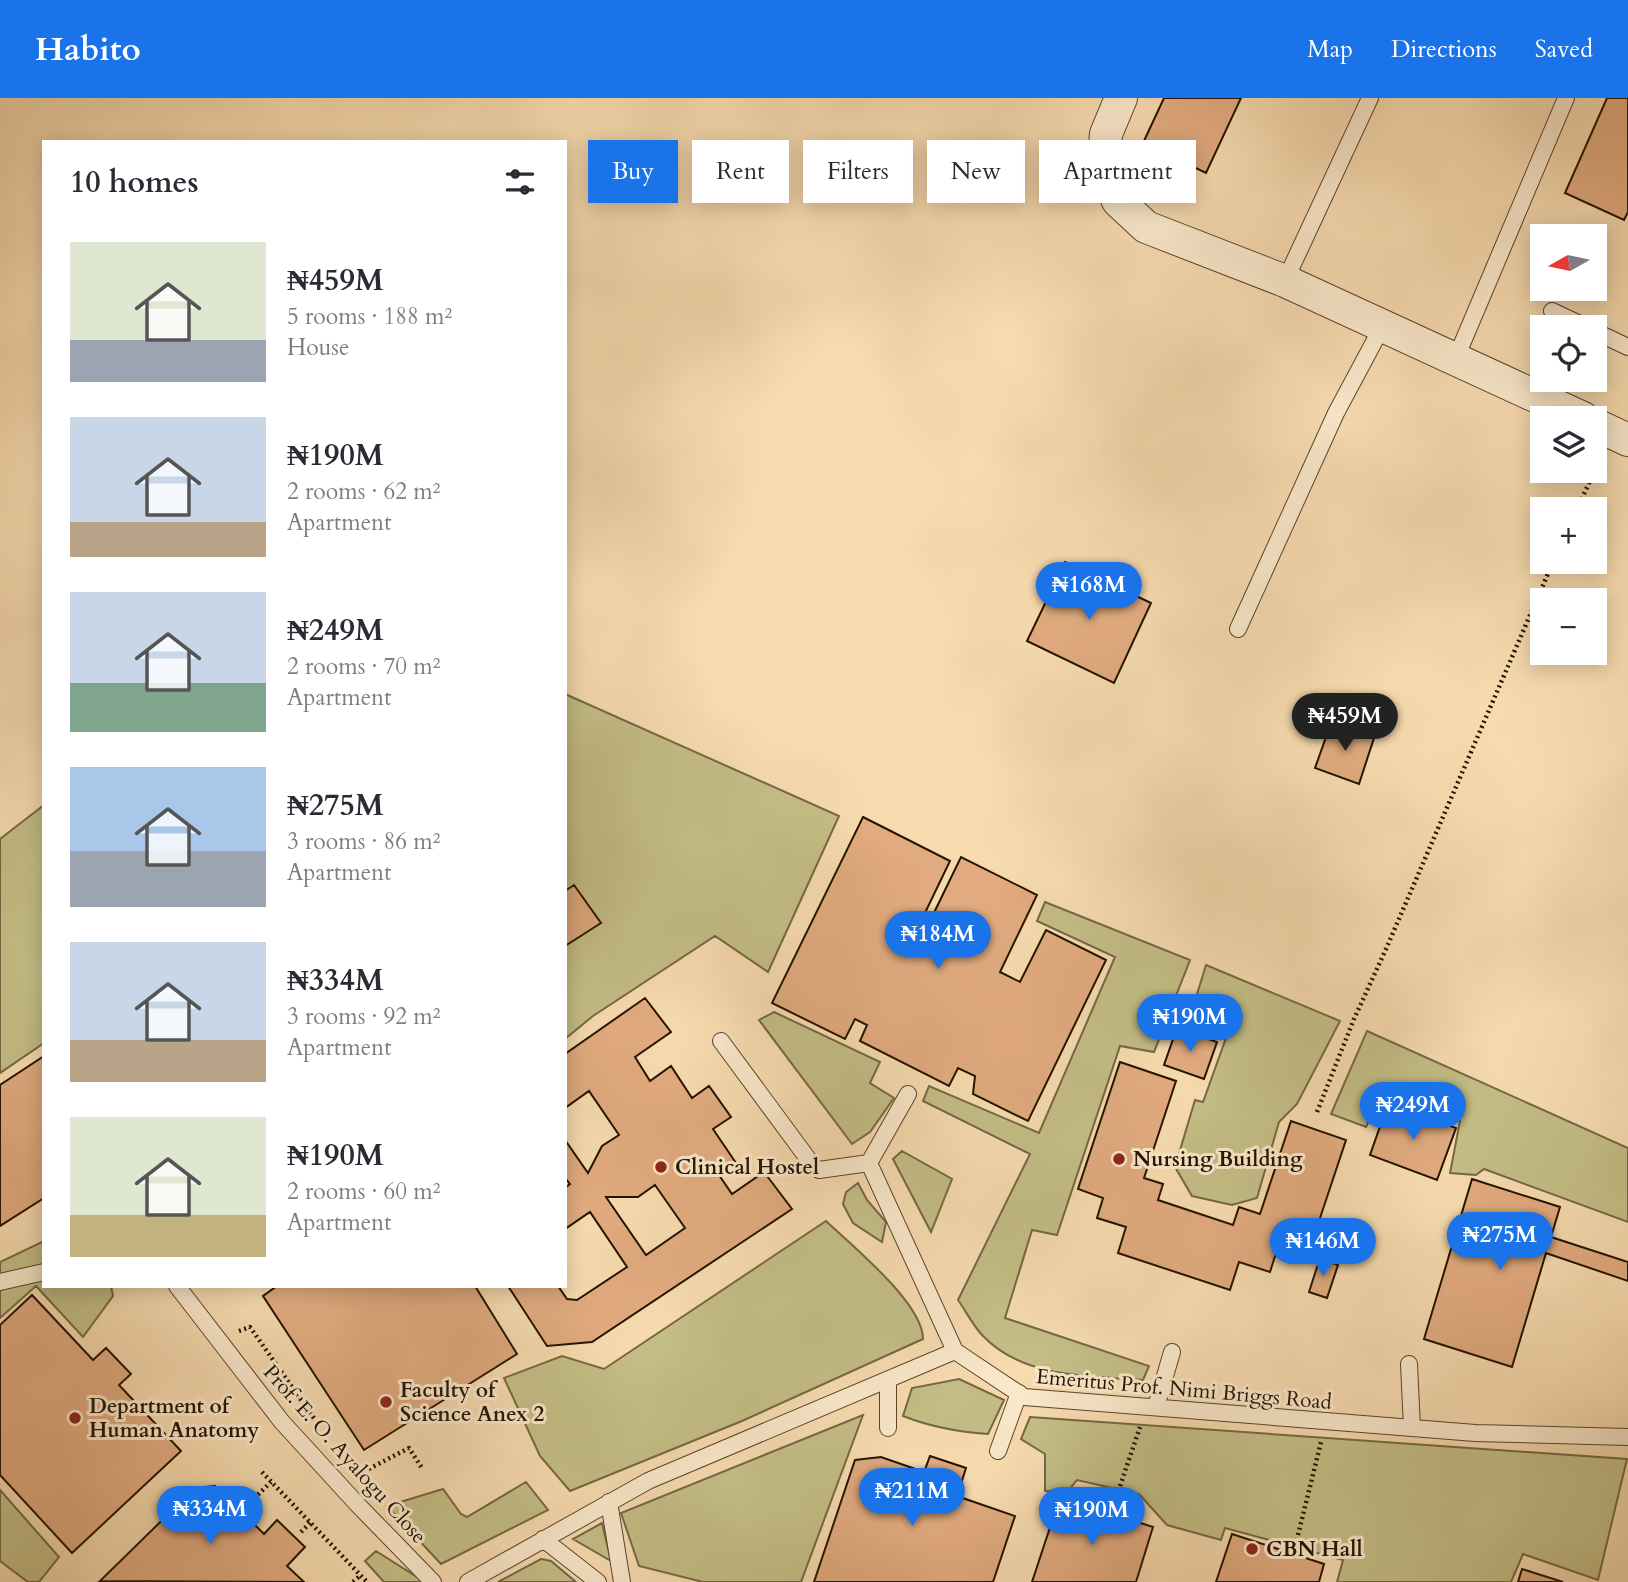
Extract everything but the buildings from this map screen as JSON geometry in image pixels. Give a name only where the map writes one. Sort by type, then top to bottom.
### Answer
[{"type":"street","points":[[1121,98],[1106,134],[1103,167],[1118,201],[1146,227],[1285,281],[1557,406]]},
{"type":"lane","points":[[1285,281],[1370,98]]},
{"type":"lane","points":[[1456,359],[1566,98]]},
{"type":"lane","points":[[1552,311],[1560,315]]},
{"type":"lane","points":[[1238,629],[1336,413],[1382,327]]},
{"type":"lane","points":[[1607,337],[1628,347]]},
{"type":"lane","points":[[721,1041],[814,1167],[819,1170],[869,1163]]},
{"type":"lane","points":[[869,1163],[908,1094]]},
{"type":"lane","points":[[468,1582],[648,1481],[956,1351],[869,1163]]},
{"type":"lane","points":[[0,1282],[42,1272]]},
{"type":"lane","name":"Prof. E. O. Ayalogu Close","points":[[179,1288],[282,1422],[433,1582]]},
{"type":"lane","name":"Emeritus Prof. Nimi Briggs Road","points":[[956,1351],[1024,1397],[1475,1433],[1628,1437]]},
{"type":"lane","points":[[1151,1407],[1172,1352]]},
{"type":"lane","points":[[1409,1364],[1412,1428]]},
{"type":"lane","points":[[888,1380],[888,1428]]},
{"type":"lane","points":[[998,1451],[1019,1393]]},
{"type":"lane","points":[[610,1502],[622,1582]]},
{"type":"lane","points":[[543,1539],[598,1582]]},
{"type":"path","points":[[1582,497],[1612,432]]},
{"type":"path","points":[[1317,1112],[1354,1019],[1548,574]]},
{"type":"path","points":[[218,1339],[250,1327],[325,1433]]},
{"type":"path","points":[[1120,1486],[1151,1407]]},
{"type":"path","points":[[1298,1535],[1326,1421]]},
{"type":"path","points":[[355,1476],[409,1448],[422,1468]]},
{"type":"path","points":[[262,1472],[367,1582]]},
{"type":"path","points":[[246,1506],[271,1482]]},
{"type":"path","points":[[301,1532],[311,1522]]},
{"type":"path","points":[[353,1582],[361,1575]]},
{"type":"shaded area","points":[[567,695],[839,816],[768,972],[715,936],[593,1016],[567,1037]]},
{"type":"shaded area","points":[[42,807],[42,1044],[0,1073],[0,839]]},
{"type":"shaded area","points":[[1045,902],[1190,960],[1154,1052],[1120,1046],[1057,1235],[1032,1230],[1005,1318],[1149,1366],[1143,1380],[1058,1372],[1017,1360],[999,1350],[983,1336],[958,1300],[1030,1154],[923,1101],[929,1086],[1039,1133],[1115,957],[1037,921]]},
{"type":"shaded area","points":[[1206,965],[1340,1021],[1297,1104],[1279,1122],[1257,1198],[1232,1205],[1192,1196],[1175,1167],[1195,1100],[1203,1102],[1226,1038],[1189,1020]]},
{"type":"shaded area","points":[[774,1012],[880,1062],[870,1083],[894,1098],[870,1132],[852,1144],[759,1020]]},
{"type":"shaded area","points":[[1367,1031],[1628,1148],[1628,1222],[1484,1169],[1476,1175],[1450,1173],[1460,1121],[1382,1095],[1366,1127],[1331,1114]]},
{"type":"shaded area","points":[[902,1151],[952,1179],[931,1232],[893,1159]]},
{"type":"shaded area","points":[[858,1183],[867,1200],[886,1222],[882,1242],[853,1223],[843,1204],[846,1192]]},
{"type":"shaded area","points":[[826,1221],[899,1292],[912,1309],[923,1339],[742,1421],[570,1491],[540,1456],[504,1378],[562,1356],[604,1369]]},
{"type":"shaded area","points":[[42,1242],[42,1288],[111,1288],[113,1296],[83,1337],[36,1286],[0,1318],[0,1262]]},
{"type":"shaded area","points":[[959,1379],[1004,1400],[988,1434],[945,1428],[903,1416],[912,1388]]},
{"type":"shaded area","points":[[863,1415],[801,1582],[703,1582],[639,1566],[621,1513]]},
{"type":"shaded area","points":[[1030,1417],[1627,1459],[1598,1580],[1523,1554],[1511,1582],[1337,1582],[1343,1560],[1225,1528],[1221,1540],[1167,1525],[1139,1494],[1077,1480],[1068,1491],[1045,1491],[1045,1454],[1021,1439]]},
{"type":"shaded area","points":[[526,1482],[548,1510],[441,1564],[387,1506],[443,1489],[461,1514],[467,1517]]},
{"type":"shaded area","points":[[0,1490],[59,1557],[39,1582],[28,1582],[0,1561]]},
{"type":"shaded area","points":[[602,1523],[611,1561],[573,1539]]},
{"type":"shaded area","points":[[376,1551],[425,1582],[384,1582],[365,1561]]},
{"type":"shaded area","points":[[541,1559],[551,1561],[576,1582],[498,1582]]},
{"type":"place","name":"Nursing Building","points":[[1119,1159]]},
{"type":"place","name":"Clinical Hostel","points":[[661,1167]]},
{"type":"place","name":"Faculty of Science Anex 2","points":[[386,1402]]},
{"type":"place","name":"Department of Human Anatomy","points":[[75,1418]]},
{"type":"place","name":"CBN Hall","points":[[1252,1549]]}]
